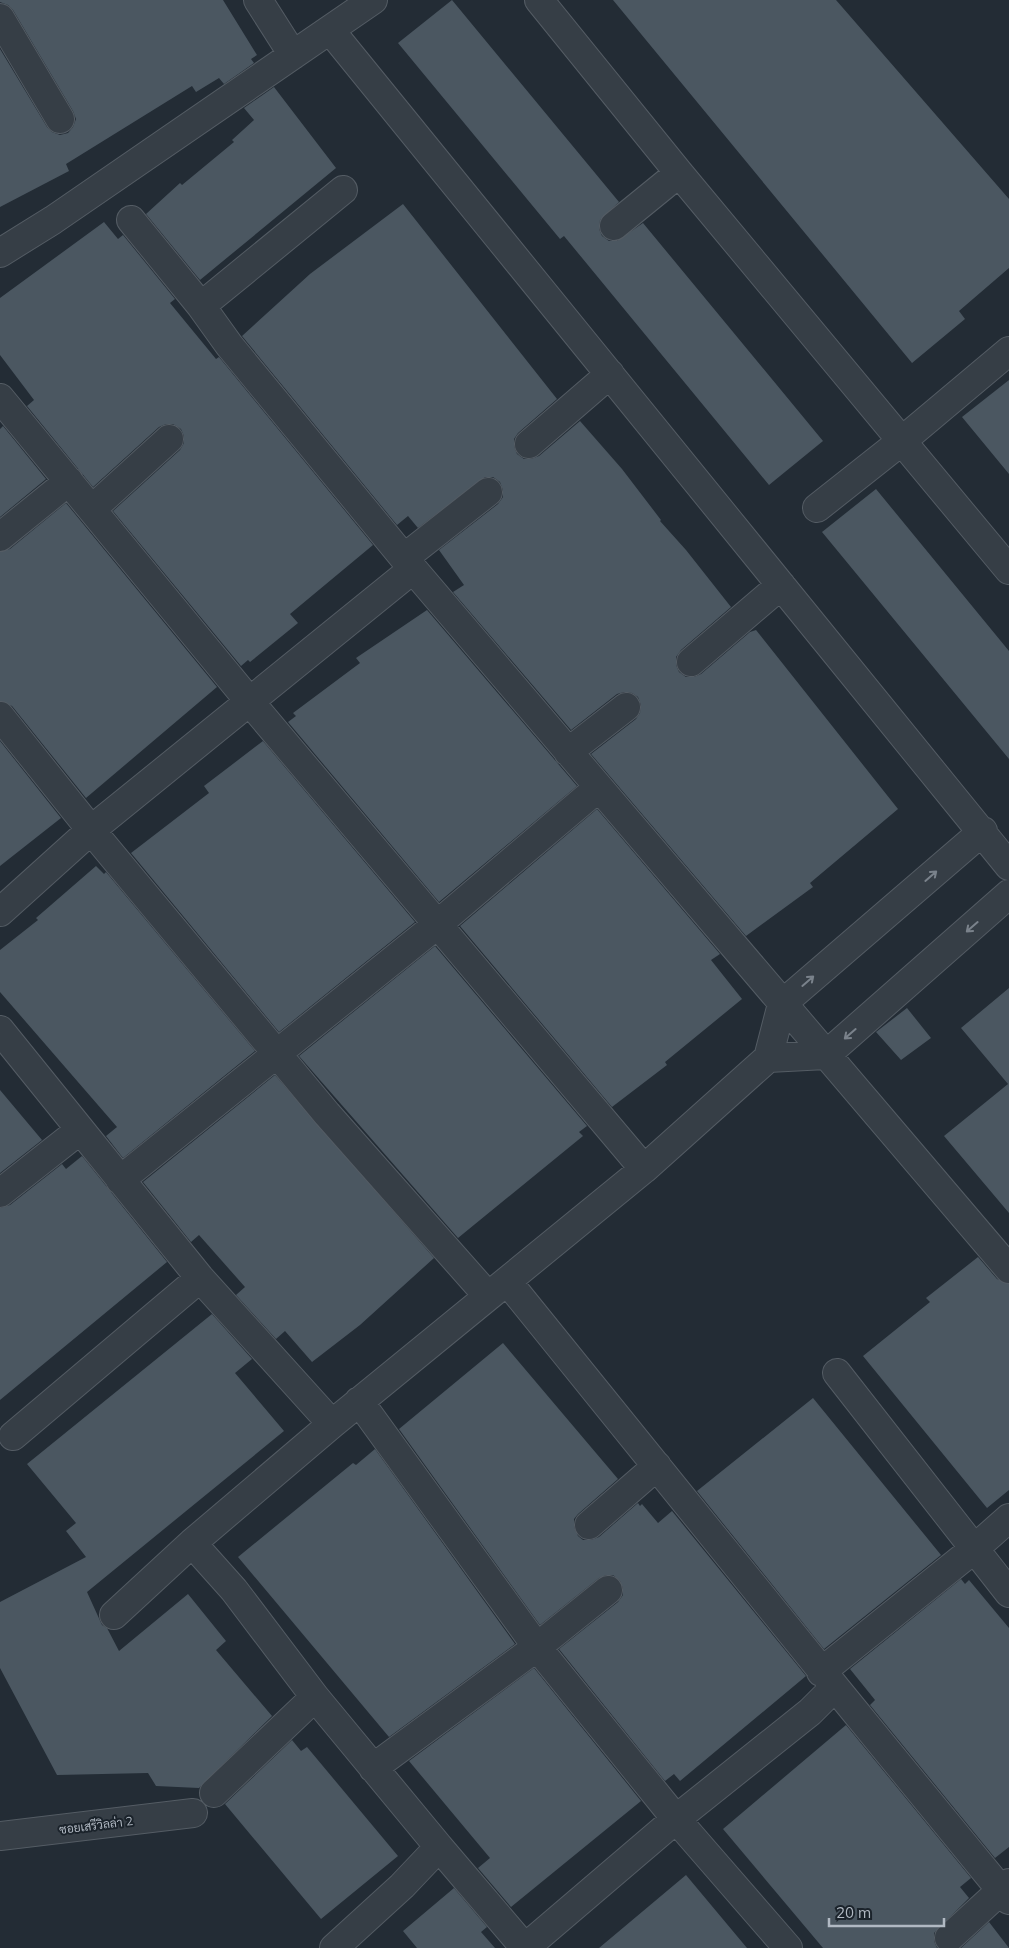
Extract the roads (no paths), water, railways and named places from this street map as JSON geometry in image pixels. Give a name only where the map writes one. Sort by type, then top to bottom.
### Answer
[{"type":"street","points":[[258,0],[294,55]]},
{"type":"street","points":[[0,252],[54,220],[374,0]]},
{"type":"street","points":[[539,0],[679,173],[903,440],[1009,570]]},
{"type":"street","points":[[0,18],[60,119]]},
{"type":"street","points":[[330,30],[1009,866]]},
{"type":"street","points":[[614,226],[679,173]]},
{"type":"street","points":[[201,306],[343,190]]},
{"type":"street","points":[[131,220],[201,306],[229,345],[409,564],[1009,1269]]},
{"type":"street","points":[[817,508],[903,440],[1009,351]]},
{"type":"street","points":[[529,444],[610,374]]},
{"type":"street","points":[[0,398],[250,702],[439,923],[644,1169]]},
{"type":"street","points":[[92,509],[169,439]]},
{"type":"street","points":[[0,537],[70,481]]},
{"type":"street","points":[[0,912],[91,830],[250,702],[409,564],[488,492]]},
{"type":"street","points":[[690,662],[780,585]]},
{"type":"street","points":[[568,752],[626,707]]},
{"type":"street","points":[[0,716],[91,830],[277,1054],[497,1288],[657,1466],[828,1679],[1007,1891],[949,1938]]},
{"type":"street","points":[[120,1180],[439,923],[598,788]]},
{"type":"street","points":[[114,1615],[192,1543],[332,1424],[644,1169],[768,1058],[782,1004],[983,832]]},
{"type":"street","points":[[768,1058],[826,1055],[1009,894]]},
{"type":"street","points":[[0,1030],[200,1278],[332,1424]]},
{"type":"street","points":[[0,1193],[80,1130]]},
{"type":"street","points":[[13,1436],[200,1278]]},
{"type":"street","points":[[837,1373],[1009,1593]]},
{"type":"street","points":[[359,1402],[537,1647],[676,1819],[788,1948]]},
{"type":"street","points":[[589,1525],[657,1466]]},
{"type":"street","points":[[192,1543],[234,1590],[315,1697],[373,1768],[525,1948],[676,1819],[810,1712],[828,1679],[1009,1518]]},
{"type":"street","points":[[373,1768],[537,1647],[608,1590]]},
{"type":"street","points":[[214,1793],[315,1697]]},
{"type":"street","name":"ซอยเสรีวิลล่า 2","points":[[0,1836],[193,1813]]},
{"type":"street","points":[[334,1948],[402,1886],[439,1847]]}]
